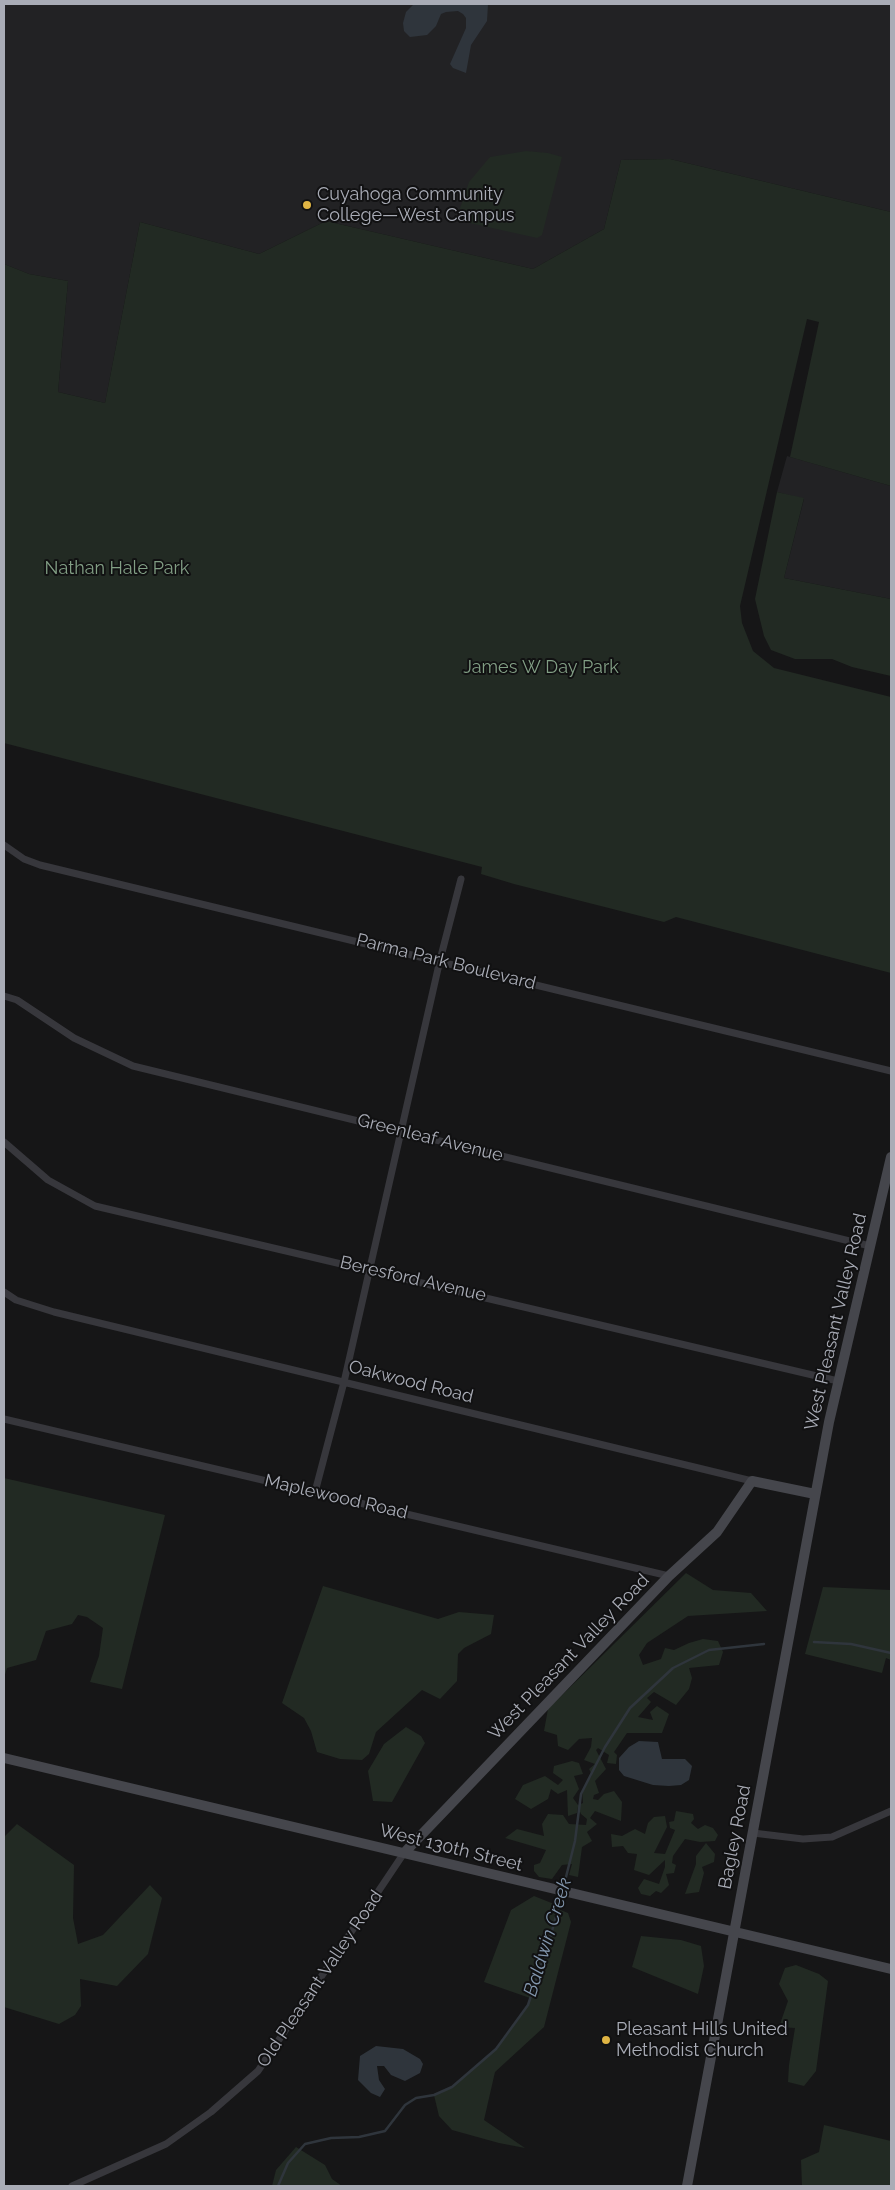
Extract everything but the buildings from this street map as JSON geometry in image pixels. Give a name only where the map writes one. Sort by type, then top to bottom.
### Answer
[{"type":"main road","name":"West Pleasant Valley Road","points":[[815,1494],[838,1381],[891,1157]]},
{"type":"main road","name":"West Pleasant Valley Road","points":[[404,1853],[669,1576],[716,1532],[752,1481]]},
{"type":"main road","name":"Oakwood Road","points":[[752,1481],[815,1494]]},
{"type":"main road","name":"Bagley Road","points":[[687,2186],[815,1494]]},
{"type":"main road","name":"West 130th Street","points":[[4,1758],[891,1969]]},
{"type":"street","name":"Parma Park Boulevard","points":[[4,845],[24,859],[40,865],[440,960],[891,1071]]},
{"type":"street","points":[[315,1492],[344,1382],[440,960],[461,879]]},
{"type":"street","name":"Greenleaf Avenue","points":[[4,996],[16,1000],[74,1038],[133,1066],[870,1246]]},
{"type":"street","name":"Beresford Avenue","points":[[4,1142],[48,1180],[95,1206],[838,1381]]},
{"type":"street","name":"Oakwood Road","points":[[4,1292],[16,1300],[54,1312],[752,1481]]},
{"type":"street","name":"Maplewood Road","points":[[4,1419],[669,1576]]},
{"type":"street","points":[[753,1833],[803,1839],[832,1837],[891,1811]]},
{"type":"street","name":"Old Pleasant Valley Road","points":[[72,2186],[166,2144],[210,2112],[258,2071],[404,1853]]},
{"type":"shaded area","name":"Cuyahoga Community College—West Campus","points":[[4,4],[891,4],[891,212],[670,159],[621,160],[604,229],[533,269],[326,221],[259,254],[140,222],[105,403],[58,392],[68,281],[29,274],[4,264]]},
{"type":"shaded area","points":[[414,4],[488,4],[487,21],[471,45],[466,73],[453,68],[450,64],[466,28],[466,18],[463,14],[458,11],[441,14],[436,26],[427,35],[410,37],[404,31],[403,23],[406,12]]},
{"type":"shaded area","points":[[787,456],[891,486],[891,599],[784,578],[804,499],[777,492]]},
{"type":"shaded area","points":[[639,1741],[658,1742],[662,1759],[685,1759],[692,1766],[689,1780],[681,1785],[669,1786],[653,1785],[624,1776],[619,1770],[619,1758],[629,1747]]},
{"type":"shaded area","points":[[376,2046],[403,2049],[420,2059],[423,2064],[420,2073],[405,2081],[391,2075],[384,2066],[377,2066],[379,2080],[385,2089],[380,2097],[371,2093],[358,2080],[360,2056]]},
{"type":"green space","points":[[526,151],[548,153],[562,157],[542,235],[537,238],[456,220],[469,182],[490,157]]},
{"type":"green space","name":"James W Day Park","points":[[670,159],[891,212],[891,486],[790,457],[819,322],[807,319],[740,606],[742,623],[753,651],[774,668],[891,697],[891,973],[676,917],[664,922],[514,884],[481,874],[482,867],[4,743],[4,264],[29,274],[68,281],[58,392],[105,403],[140,222],[259,254],[326,221],[533,269],[604,229],[621,160]]},
{"type":"green space","points":[[777,492],[804,498],[784,578],[891,599],[891,676],[852,667],[832,659],[795,659],[771,650],[764,636],[755,599]]},
{"type":"green space","points":[[4,1478],[165,1515],[122,1689],[90,1682],[99,1656],[103,1628],[87,1617],[78,1615],[72,1624],[46,1631],[36,1660],[7,1668],[4,1678]]},
{"type":"green space","points":[[686,1573],[713,1590],[751,1593],[767,1611],[688,1616],[647,1643],[639,1655],[643,1665],[661,1659],[665,1648],[674,1650],[703,1639],[718,1641],[723,1652],[719,1665],[689,1668],[692,1678],[689,1689],[676,1705],[654,1692],[647,1698],[651,1702],[638,1717],[653,1720],[650,1712],[657,1706],[669,1714],[662,1733],[627,1733],[614,1752],[617,1755],[616,1764],[607,1763],[609,1755],[598,1748],[596,1750],[606,1769],[595,1781],[599,1793],[594,1795],[593,1799],[598,1800],[604,1794],[614,1791],[622,1802],[621,1821],[595,1811],[590,1818],[597,1824],[587,1832],[592,1841],[582,1847],[578,1877],[569,1875],[572,1864],[562,1865],[552,1879],[539,1877],[534,1871],[534,1865],[540,1863],[546,1850],[505,1838],[517,1829],[544,1836],[542,1824],[548,1814],[563,1815],[569,1824],[586,1825],[587,1819],[581,1814],[578,1807],[577,1813],[568,1816],[567,1790],[558,1794],[551,1789],[548,1799],[531,1809],[515,1799],[523,1785],[545,1776],[558,1785],[563,1780],[553,1773],[554,1766],[572,1761],[579,1763],[583,1774],[574,1776],[579,1789],[573,1798],[578,1805],[583,1803],[582,1791],[592,1775],[589,1769],[595,1764],[584,1760],[591,1747],[592,1738],[579,1739],[568,1750],[558,1746],[557,1735],[544,1731],[548,1709]]},
{"type":"green space","points":[[323,1586],[438,1619],[459,1612],[494,1615],[491,1634],[464,1648],[458,1654],[457,1681],[440,1699],[422,1690],[376,1732],[369,1754],[362,1760],[340,1759],[317,1752],[311,1731],[304,1718],[282,1703]]},
{"type":"green space","points":[[823,1587],[891,1590],[891,1660],[886,1658],[882,1673],[805,1654]]},
{"type":"green space","points":[[406,1727],[421,1736],[425,1743],[392,1802],[373,1801],[368,1771],[384,1744]]},
{"type":"green space","points":[[676,1811],[693,1814],[694,1819],[691,1823],[698,1829],[705,1825],[713,1828],[718,1835],[715,1841],[700,1842],[685,1839],[673,1856],[672,1863],[676,1865],[674,1873],[666,1874],[669,1885],[661,1893],[656,1891],[650,1896],[641,1894],[638,1888],[644,1879],[659,1884],[665,1867],[665,1860],[649,1875],[634,1870],[637,1854],[628,1853],[623,1846],[612,1847],[611,1834],[622,1836],[635,1829],[645,1834],[648,1823],[654,1817],[665,1816],[667,1827],[654,1853],[665,1854],[675,1830],[670,1828],[669,1822],[674,1821]]},
{"type":"green space","points":[[17,1824],[74,1865],[73,1918],[78,1944],[103,1935],[150,1885],[162,1898],[148,1954],[117,1986],[80,1979],[81,2006],[75,2015],[59,2024],[4,2007],[4,1837]]},
{"type":"green space","points":[[706,1843],[715,1854],[714,1862],[702,1867],[704,1873],[699,1892],[685,1894],[696,1864],[696,1856]]},
{"type":"green space","points":[[534,1896],[559,1906],[558,1909],[568,1913],[571,1922],[544,2027],[495,2072],[484,2120],[525,2148],[452,2130],[439,2116],[434,2095],[452,2087],[496,2049],[528,2005],[530,1998],[484,1982],[511,1910]]},
{"type":"green space","points":[[641,1936],[681,1940],[701,1946],[704,1966],[698,1994],[632,1967]]},
{"type":"green space","points":[[796,1965],[819,1974],[828,1981],[816,2071],[804,2086],[788,2082],[795,2028],[779,2027],[788,2001],[779,1984],[785,1968]]},
{"type":"green space","points":[[824,2125],[891,2141],[891,2186],[802,2186],[801,2160],[819,2152]]},
{"type":"green space","points":[[296,2147],[325,2165],[332,2179],[342,2186],[272,2186],[276,2170]]},
{"type":"waterway","points":[[814,1642],[851,1644],[891,1653]]},
{"type":"waterway","name":"Baldwin Creek","points":[[563,1889],[575,1841],[581,1794],[605,1747],[630,1708],[673,1668],[709,1650],[764,1644]]},
{"type":"waterway","name":"Baldwin Creek","points":[[278,2186],[288,2163],[305,2144],[331,2138],[359,2137],[385,2131],[405,2105],[416,2098],[434,2095],[452,2087],[496,2049],[528,2005],[562,1895]]},
{"type":"place","name":"Cuyahoga Community College—West Campus","points":[[307,205]]},
{"type":"place","name":"Pleasant Hills United Methodist Church","points":[[606,2040]]},
{"type":"park label","name":"Nathan Hale Park","points":[[117,569]]}]
